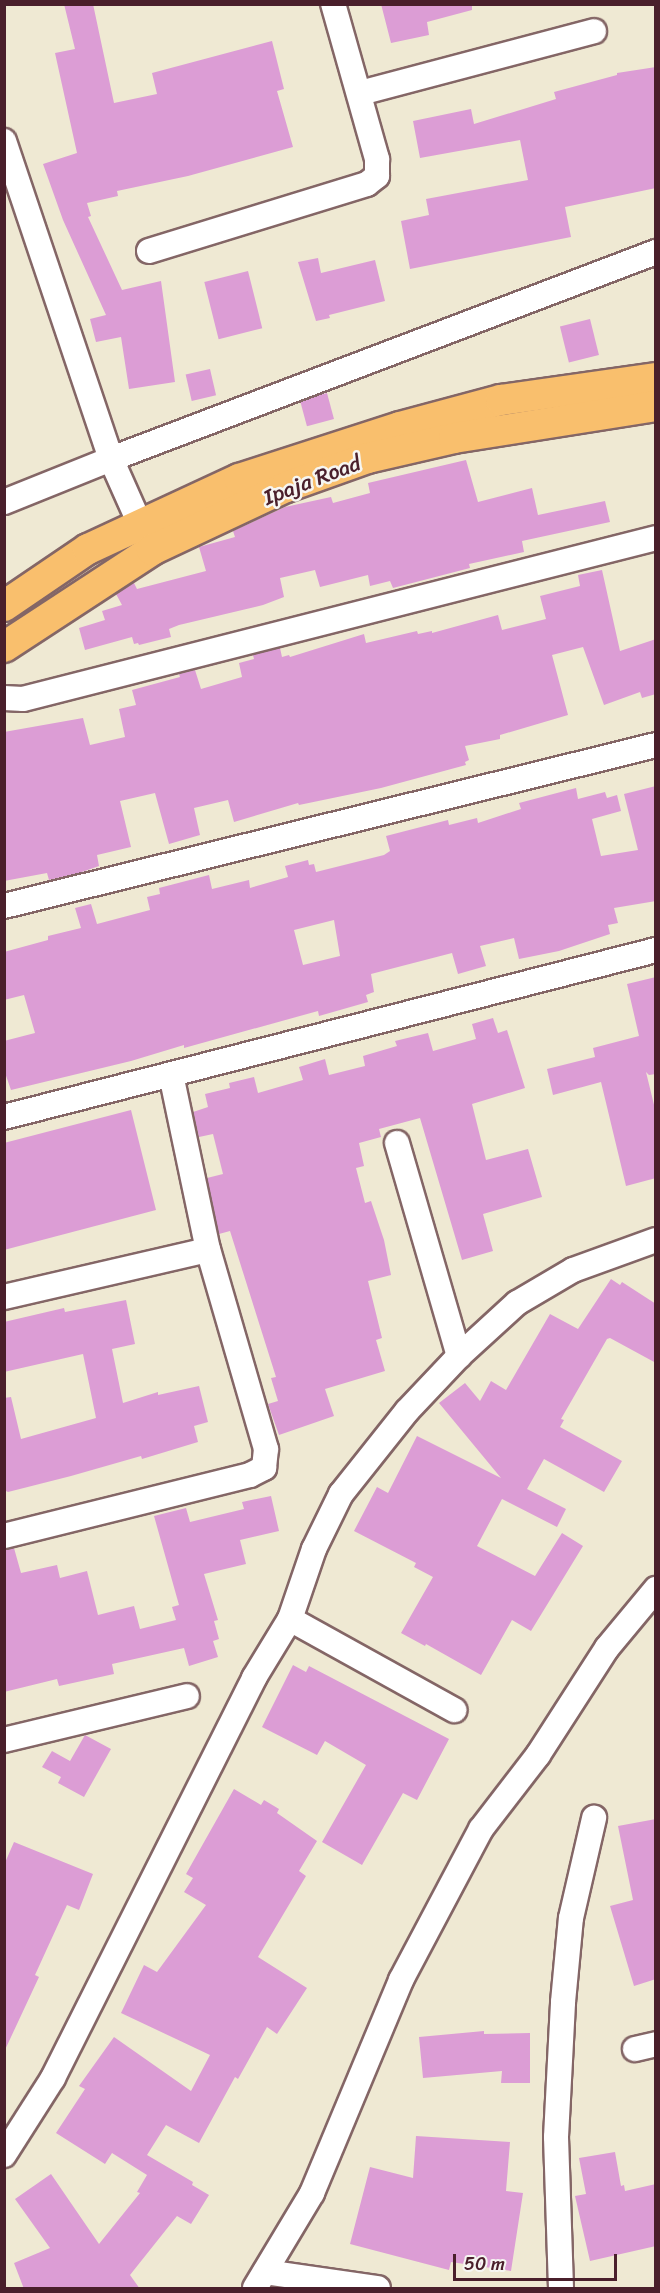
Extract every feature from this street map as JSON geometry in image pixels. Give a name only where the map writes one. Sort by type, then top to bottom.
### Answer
[{"type":"main road","name":"Ipaja Road","points":[[4,606],[88,549],[239,479],[400,427],[501,400],[656,378]]},
{"type":"main road","name":"Ipaja Road","points":[[4,647],[153,550],[286,487],[368,458],[454,438],[656,406]]},
{"type":"street","points":[[149,251],[367,184],[377,177],[377,159],[333,4]]},
{"type":"street","points":[[360,93],[594,31]]},
{"type":"street","points":[[4,141],[111,459],[140,524]]},
{"type":"street","points":[[4,502],[111,459],[656,252]]},
{"type":"street","points":[[4,698],[23,699],[656,538]]},
{"type":"street","points":[[4,906],[656,745]]},
{"type":"street","points":[[4,1117],[656,950]]},
{"type":"street","points":[[4,1536],[250,1475],[264,1468],[266,1449],[208,1250],[171,1075]]},
{"type":"street","points":[[397,1143],[459,1356]]},
{"type":"street","points":[[4,2155],[53,2078],[254,1678],[290,1619],[314,1549],[341,1494],[407,1411],[459,1356],[517,1303],[573,1270],[656,1240]]},
{"type":"street","points":[[4,1298],[208,1250]]},
{"type":"street","points":[[378,2289],[260,2280],[312,2193],[402,1980],[481,1828],[538,1755],[607,1648],[656,1588]]},
{"type":"street","points":[[290,1619],[454,1710]]},
{"type":"street","points":[[4,1740],[187,1696]]},
{"type":"street","points":[[561,2289],[556,2137],[563,2002],[571,1918],[594,1818]]},
{"type":"building","points":[[64,4],[93,4],[114,103],[157,94],[152,73],[272,41],[284,89],[277,91],[293,147],[188,176],[117,191],[118,196],[87,203],[91,216],[88,217],[122,290],[161,281],[175,382],[129,389],[121,337],[96,342],[90,319],[106,315],[63,220],[43,164],[77,153],[55,53],[75,49]]},
{"type":"building","points":[[381,4],[472,4],[472,10],[427,22],[429,35],[391,43]]},
{"type":"building","points":[[656,67],[656,188],[565,207],[571,237],[410,269],[401,221],[429,215],[426,199],[528,180],[520,140],[420,158],[413,121],[471,109],[474,124],[556,99],[554,92],[617,75],[617,73]]},
{"type":"building","points":[[318,258],[321,273],[375,260],[385,301],[329,315],[330,318],[316,321],[298,262]]},
{"type":"building","points":[[248,271],[262,328],[219,339],[204,282]]},
{"type":"building","points":[[590,319],[599,355],[569,362],[560,326]]},
{"type":"building","points":[[210,369],[216,395],[192,401],[186,375]]},
{"type":"building","points":[[327,393],[334,419],[307,426],[300,400]]},
{"type":"building","points":[[466,460],[478,502],[532,488],[538,515],[605,501],[610,522],[522,541],[524,552],[469,564],[470,568],[393,588],[390,581],[370,586],[368,575],[320,587],[315,570],[280,578],[284,597],[263,605],[179,625],[169,629],[171,637],[139,645],[134,644],[132,637],[85,650],[79,628],[105,620],[102,611],[122,605],[116,594],[134,583],[137,589],[206,571],[199,547],[235,537],[233,531],[285,507],[331,497],[333,503],[370,493],[368,483]]},
{"type":"building","points":[[602,570],[620,651],[656,639],[656,694],[642,698],[640,692],[604,705],[583,647],[552,655],[568,715],[500,735],[500,739],[465,746],[469,760],[465,762],[466,765],[381,788],[299,805],[298,803],[234,822],[228,800],[194,808],[200,835],[169,844],[155,793],[120,801],[131,847],[97,855],[99,866],[79,873],[49,880],[47,873],[4,881],[4,732],[83,718],[90,745],[125,737],[119,709],[136,705],[132,690],[180,677],[179,674],[195,670],[201,689],[242,677],[239,663],[254,659],[253,655],[280,648],[282,657],[289,655],[290,657],[364,634],[366,643],[417,631],[418,634],[432,631],[432,633],[498,615],[502,630],[546,619],[540,596],[580,586],[578,575]]},
{"type":"building","points":[[656,786],[656,901],[614,908],[618,923],[608,925],[610,934],[559,951],[519,959],[514,938],[480,946],[486,966],[458,974],[452,953],[371,974],[374,992],[366,995],[368,1002],[319,1016],[318,1011],[184,1048],[184,1045],[131,1061],[11,1090],[4,1070],[4,1041],[35,1033],[24,995],[4,1000],[4,952],[48,940],[48,936],[81,928],[75,908],[91,904],[97,924],[150,910],[147,897],[160,894],[159,888],[209,875],[212,889],[249,880],[250,888],[288,877],[285,866],[308,860],[309,865],[314,864],[316,872],[384,855],[390,851],[386,836],[448,820],[449,825],[477,818],[478,823],[521,809],[519,803],[576,788],[578,799],[605,792],[607,798],[617,795],[621,811],[592,819],[601,856],[638,850],[624,794]],"holes":[[[334,920],[340,956],[303,965],[294,930]]]},
{"type":"building","points":[[656,977],[656,1074],[649,1075],[646,1072],[656,1113],[656,1178],[626,1186],[601,1082],[553,1095],[547,1069],[595,1057],[593,1048],[639,1036],[627,984]]},
{"type":"building","points":[[493,1018],[498,1033],[507,1030],[525,1088],[472,1104],[486,1160],[528,1149],[542,1197],[483,1214],[493,1251],[462,1260],[420,1118],[379,1129],[381,1137],[359,1143],[364,1166],[356,1168],[365,1203],[371,1201],[384,1240],[391,1275],[368,1281],[382,1338],[376,1340],[385,1371],[325,1389],[334,1416],[279,1435],[268,1404],[278,1401],[271,1378],[276,1377],[230,1231],[219,1234],[207,1178],[223,1174],[213,1134],[199,1137],[193,1112],[208,1107],[205,1094],[230,1088],[229,1083],[254,1077],[258,1093],[303,1080],[299,1067],[325,1059],[329,1075],[365,1066],[363,1056],[397,1046],[395,1041],[428,1033],[433,1051],[476,1039],[472,1024]]},
{"type":"building","points":[[131,1110],[156,1210],[4,1250],[4,1143]]},
{"type":"building","points":[[611,1279],[620,1285],[622,1282],[656,1304],[656,1363],[610,1338],[607,1339],[561,1419],[564,1420],[560,1427],[622,1461],[604,1492],[544,1459],[527,1489],[566,1509],[557,1527],[502,1499],[477,1546],[535,1576],[562,1533],[583,1546],[531,1631],[512,1620],[481,1675],[426,1644],[425,1646],[401,1633],[433,1577],[414,1567],[416,1563],[354,1531],[377,1487],[388,1493],[417,1436],[501,1478],[439,1403],[465,1383],[480,1401],[491,1381],[506,1390],[550,1314],[578,1329]]},
{"type":"building","points":[[126,1300],[135,1344],[112,1349],[123,1403],[158,1392],[158,1395],[199,1386],[208,1422],[194,1426],[198,1442],[142,1459],[141,1456],[8,1492],[4,1490],[4,1398],[11,1397],[21,1439],[96,1418],[83,1354],[4,1372],[4,1322],[64,1308],[65,1312]]},
{"type":"building","points":[[271,1496],[279,1531],[240,1540],[246,1564],[204,1574],[218,1620],[214,1621],[219,1639],[213,1641],[218,1657],[189,1666],[184,1648],[112,1664],[114,1674],[59,1686],[57,1679],[4,1692],[4,1550],[14,1548],[21,1573],[57,1565],[60,1578],[87,1571],[98,1615],[134,1606],[140,1629],[176,1620],[172,1607],[179,1605],[154,1516],[186,1508],[190,1522],[244,1509],[242,1502]]},
{"type":"building","points":[[293,1665],[306,1672],[309,1666],[449,1739],[417,1800],[403,1793],[362,1865],[322,1842],[366,1765],[325,1741],[317,1755],[262,1727]]},
{"type":"building","points":[[85,1735],[111,1749],[84,1797],[58,1783],[61,1777],[42,1767],[52,1751],[70,1761]]},
{"type":"building","points":[[234,1789],[261,1805],[264,1800],[279,1809],[277,1813],[317,1841],[299,1871],[306,1876],[258,1957],[307,1988],[277,2034],[267,2027],[238,2079],[235,2077],[199,2143],[166,2125],[147,2155],[193,2182],[192,2185],[209,2195],[191,2224],[177,2216],[130,2275],[140,2289],[24,2289],[14,2263],[50,2248],[15,2199],[51,2174],[99,2244],[140,2193],[137,2192],[147,2175],[112,2153],[105,2164],[56,2133],[85,2089],[79,2086],[114,2037],[191,2091],[210,2055],[121,2013],[144,1965],[157,1972],[206,1905],[184,1892],[193,1878],[186,1874]]},
{"type":"building","points":[[656,1819],[656,1979],[634,1986],[610,1906],[633,1900],[618,1826]]},
{"type":"building","points":[[14,1842],[93,1874],[79,1910],[67,1905],[35,1975],[39,1977],[4,2052],[4,1865]]},
{"type":"building","points":[[484,2031],[484,2034],[530,2033],[530,2083],[501,2083],[502,2071],[423,2078],[419,2037]]},
{"type":"building","points":[[416,2136],[510,2142],[506,2191],[523,2193],[511,2271],[451,2262],[449,2270],[350,2244],[370,2167],[413,2178]]},
{"type":"building","points":[[615,2152],[621,2186],[624,2185],[625,2191],[656,2184],[656,2246],[590,2261],[575,2196],[586,2194],[579,2158]]}]
